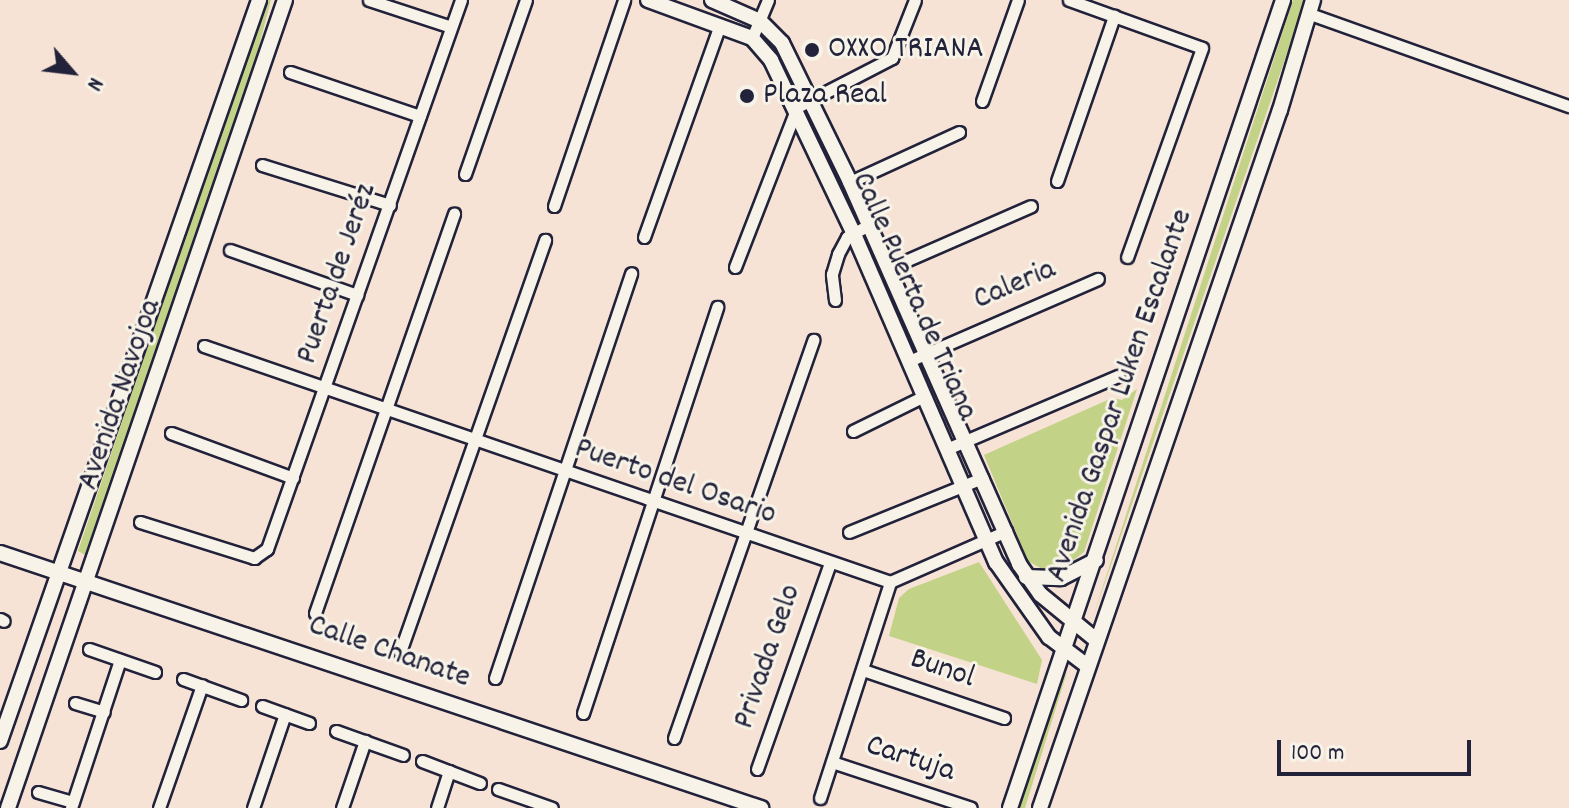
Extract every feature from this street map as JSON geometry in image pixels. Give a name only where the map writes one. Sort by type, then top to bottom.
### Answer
[{"type":"street","name":"Avenida Navojoa","points":[[0,741],[259,0]]},
{"type":"street","points":[[369,0],[451,27]]},
{"type":"street","name":"Puerta de Jeréz","points":[[140,522],[254,558],[267,549],[461,0]]},
{"type":"street","points":[[465,174],[526,0]]},
{"type":"street","points":[[554,206],[624,0]]},
{"type":"street","points":[[648,0],[752,38],[768,0]]},
{"type":"street","name":"Calle Puerta de Triana","points":[[712,0],[760,21],[782,43],[850,182],[1026,577],[1074,625],[1095,639]]},
{"type":"street","points":[[735,267],[797,107],[810,97],[892,58],[915,0]]},
{"type":"street","points":[[982,101],[1018,0]]},
{"type":"street","points":[[1069,0],[1101,5],[1114,16],[1202,48],[1127,257]]},
{"type":"street","name":"Avenida Gaspar Luken Escalante","points":[[1010,808],[1283,0]]},
{"type":"street","name":"Avenida Navojoa","points":[[8,808],[284,2]]},
{"type":"street","points":[[1311,7],[1569,106]]},
{"type":"street","name":"Avenida Gaspar Luken Escalante","points":[[1040,808],[1311,7]]},
{"type":"street","points":[[1057,181],[1114,16]]},
{"type":"street","points":[[644,237],[720,25]]},
{"type":"street","name":"Calle Puerta de Triana","points":[[752,38],[771,60],[797,107],[987,539],[1026,609],[1064,651],[1086,665]]},
{"type":"street","points":[[290,72],[420,116]]},
{"type":"street","points":[[850,182],[959,132]]},
{"type":"street","points":[[262,165],[390,205]]},
{"type":"street","points":[[887,269],[1031,206]]},
{"type":"street","points":[[315,613],[454,213]]},
{"type":"street","points":[[835,300],[833,266],[853,232],[869,225]]},
{"type":"street","points":[[400,652],[545,240]]},
{"type":"street","points":[[230,250],[357,295]]},
{"type":"street","points":[[495,678],[631,273]]},
{"type":"street","name":"Caleria","points":[[909,361],[1098,279]]},
{"type":"street","points":[[583,713],[655,503],[717,307]]},
{"type":"street","points":[[674,738],[813,340]]},
{"type":"street","name":"Puerto del Osario","points":[[204,346],[564,473],[890,582]]},
{"type":"street","points":[[949,448],[1118,376]]},
{"type":"street","points":[[853,431],[924,396]]},
{"type":"street","points":[[171,433],[293,478]]},
{"type":"street","points":[[849,532],[982,478]]},
{"type":"street","points":[[820,798],[890,582],[1006,531]]},
{"type":"street","name":"Calle Chanate","points":[[0,553],[761,808]]},
{"type":"street","points":[[1026,577],[1061,578],[1096,560]]},
{"type":"street","name":"Privada Gelo","points":[[757,769],[830,563]]},
{"type":"street","points":[[1026,609],[1040,594]]},
{"type":"street","points":[[89,649],[155,672]]},
{"type":"street","points":[[38,792],[72,805],[120,660]]},
{"type":"street","name":"Bunol","points":[[863,670],[1004,718]]},
{"type":"street","points":[[183,679],[241,700]]},
{"type":"street","points":[[159,808],[202,685]]},
{"type":"street","points":[[75,703],[104,712]]},
{"type":"street","points":[[262,706],[309,723]]},
{"type":"street","points":[[253,808],[285,714]]},
{"type":"street","points":[[336,731],[403,755]]},
{"type":"street","points":[[342,808],[365,741]]},
{"type":"street","points":[[422,761],[480,783]]},
{"type":"street","name":"Cartuja","points":[[832,762],[971,808]]},
{"type":"street","points":[[437,808],[449,771]]},
{"type":"street","points":[[498,789],[530,804],[552,808]]},
{"type":"green space","points":[[266,0],[271,0],[245,99],[85,555],[78,551]]},
{"type":"green space","points":[[1293,0],[1303,0],[1294,33],[1092,620]]},
{"type":"green space","points":[[1137,389],[1084,552],[1066,566],[1044,570],[1028,561],[984,455],[1112,398],[1122,400]]},
{"type":"green space","points":[[979,562],[1042,660],[1037,684],[889,636],[899,598],[909,589]]},
{"type":"green space","points":[[1067,672],[1025,808],[1019,808],[1062,680]]},
{"type":"place","name":"OXXO TRIANA","points":[[812,50]]},
{"type":"place","name":"Plaza Real","points":[[747,96]]}]
